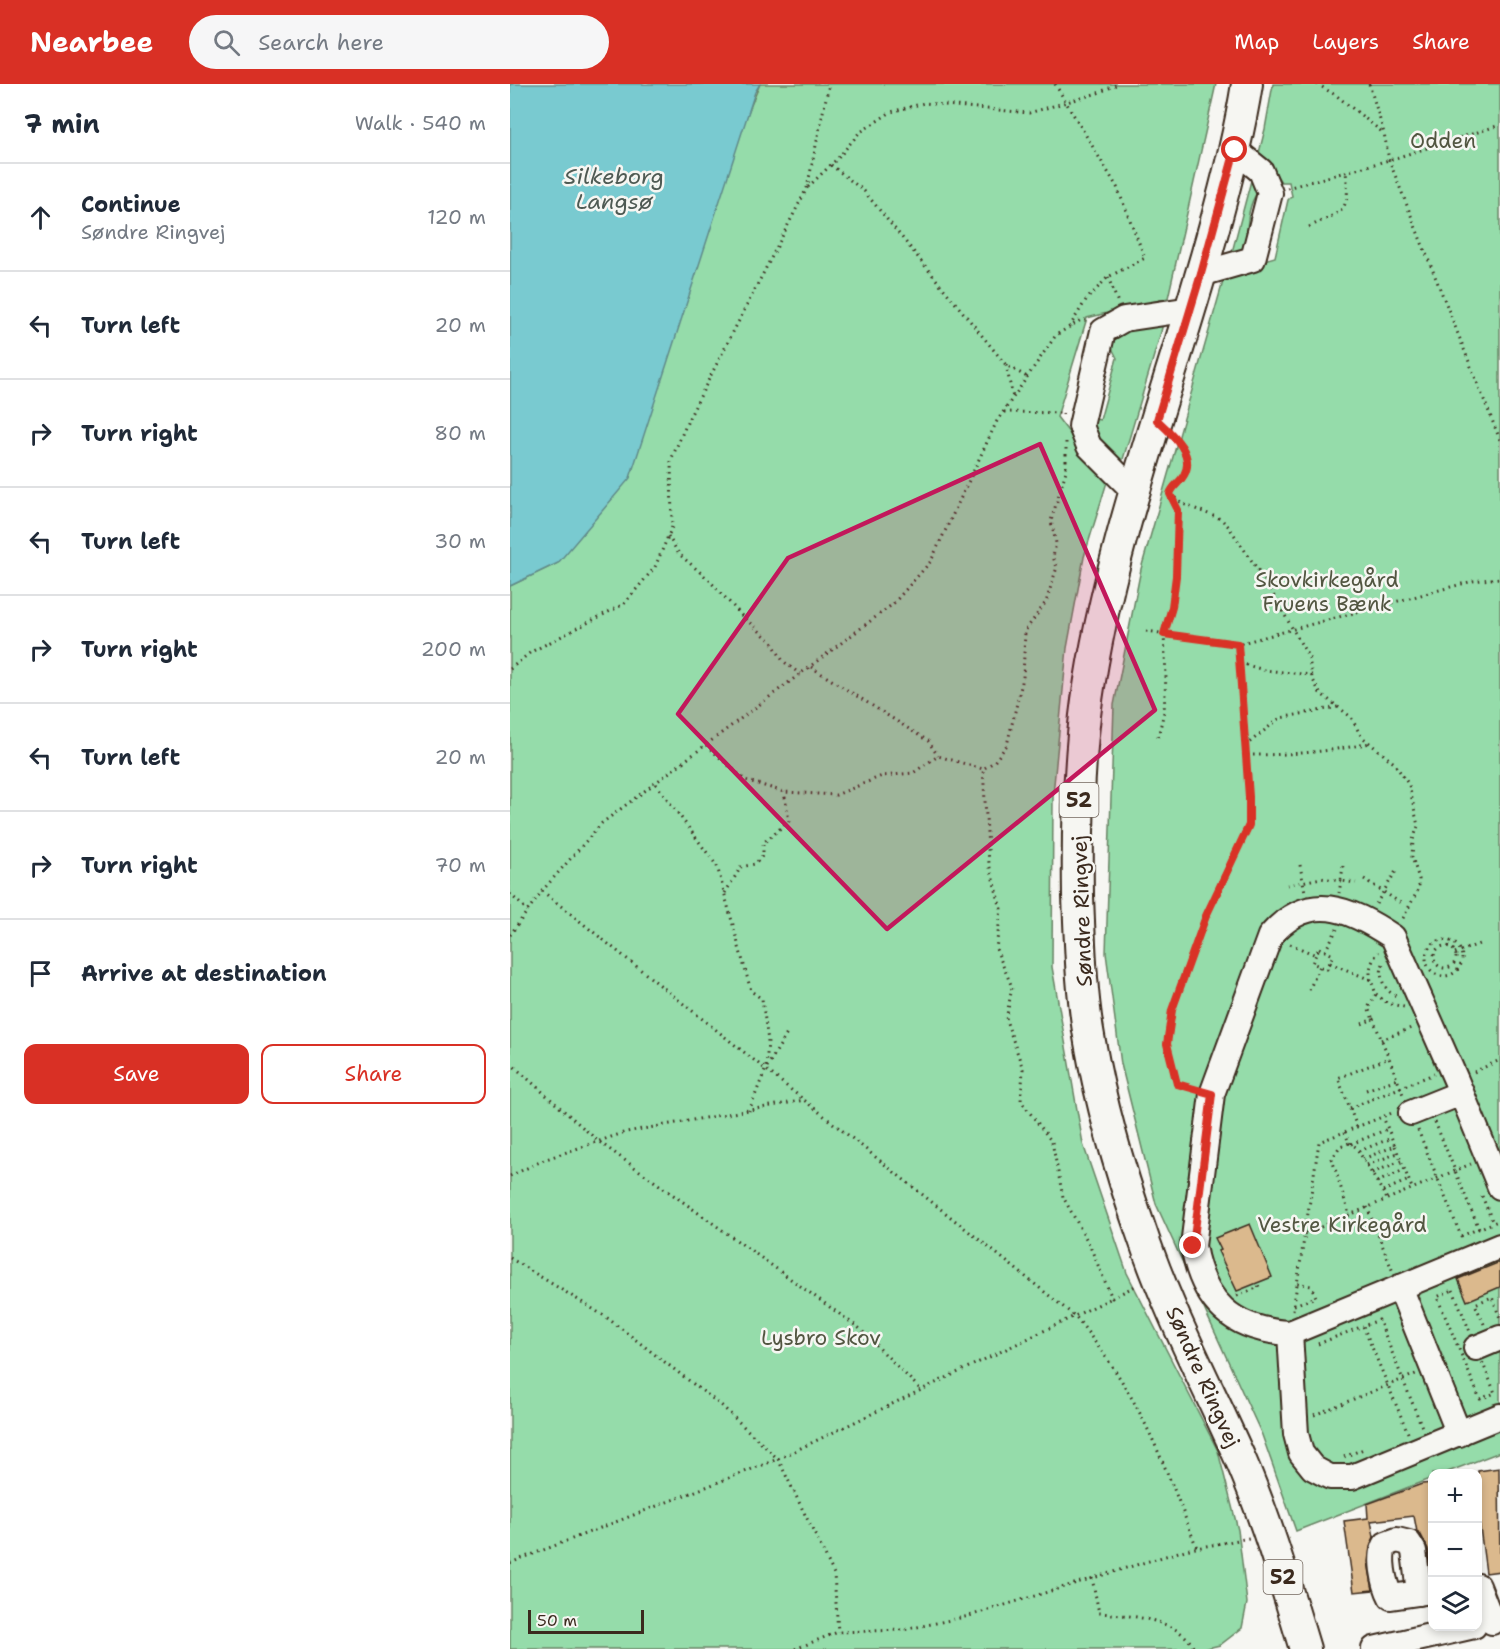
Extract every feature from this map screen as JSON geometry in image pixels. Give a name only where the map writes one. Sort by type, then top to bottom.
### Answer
[{"type":"main road","name":"Søndre Ringvej","points":[[1247,84],[1235,150],[1105,606],[1087,701],[1079,791],[1080,951],[1090,1042],[1112,1134],[1142,1234],[1183,1338],[1241,1462],[1269,1534],[1305,1649]]},
{"type":"street","points":[[1201,274],[1252,259],[1270,193],[1262,171],[1235,150]]},
{"type":"street","points":[[1136,492],[1089,446],[1081,426],[1103,331],[1124,319],[1191,309]]},
{"type":"street","points":[[1290,1344],[1270,1332],[1248,1326],[1227,1312],[1207,1291],[1197,1269],[1193,1246],[1212,1094],[1270,936],[1282,922],[1296,913],[1325,907],[1365,920],[1392,937],[1421,1002],[1452,1082],[1500,1187]]},
{"type":"street","points":[[1416,1108],[1452,1082]]},
{"type":"street","points":[[1290,1344],[1400,1287],[1465,1247],[1500,1246]]},
{"type":"street","points":[[1400,1287],[1460,1434]]},
{"type":"street","points":[[1476,1348],[1492,1332]]},
{"type":"street","points":[[1290,1344],[1295,1423],[1300,1454],[1313,1468],[1330,1477],[1352,1477],[1500,1416]]},
{"type":"street","points":[[1374,1649],[1486,1623],[1482,1604]]},
{"type":"path","points":[[510,669],[531,652],[624,604],[655,567],[672,526],[671,460],[689,418],[807,188],[829,84]]},
{"type":"path","points":[[1055,84],[1117,187],[1145,258],[1108,277],[1086,300],[1069,327]]},
{"type":"path","points":[[807,188],[859,133],[891,112],[924,103],[1029,113],[1098,93],[1118,84]]},
{"type":"path","points":[[1317,84],[1337,96],[1384,133]]},
{"type":"path","points":[[1369,84],[1384,133],[1389,160],[1500,440]]},
{"type":"path","points":[[1270,193],[1389,160],[1500,125]]},
{"type":"path","points":[[831,165],[864,191],[1006,365],[1027,377]]},
{"type":"path","points":[[1309,227],[1335,215],[1345,207],[1348,192],[1346,172]]},
{"type":"path","points":[[510,935],[542,891],[602,824],[893,604],[931,561],[997,421],[1056,335],[1081,320],[1124,319],[1108,277]]},
{"type":"path","points":[[1006,365],[1013,399]]},
{"type":"path","points":[[1004,412],[1063,413],[1064,422]]},
{"type":"path","points":[[1157,420],[1174,436],[1188,460],[1186,473],[1173,487],[1170,494],[1178,510],[1176,576],[1172,607],[1164,634],[1166,676],[1164,712],[1158,737]]},
{"type":"path","points":[[810,666],[928,741],[938,756],[982,769],[994,762],[1006,746],[1023,678],[1025,631],[1046,603],[1057,567],[1053,557],[1056,543],[1050,521],[1066,471],[1066,440]]},
{"type":"path","points":[[1170,494],[1183,504],[1221,519],[1229,527],[1266,582],[1309,658],[1312,675],[1320,693],[1351,717],[1362,736],[1394,763],[1409,785],[1418,826],[1413,840],[1412,857],[1419,879],[1419,888],[1387,946],[1374,958],[1370,969],[1376,994],[1387,1003],[1400,1008],[1414,1006],[1421,1002]]},
{"type":"path","points":[[668,536],[679,554],[772,642],[783,661],[800,674]]},
{"type":"path","points":[[1146,631],[1238,644],[1473,581],[1500,578]]},
{"type":"path","points":[[1212,1094],[1177,1084],[1167,1044],[1172,1010],[1206,916],[1249,825],[1238,644]]},
{"type":"path","points":[[1239,663],[1264,670],[1312,675]]},
{"type":"path","points":[[1245,746],[1280,718],[1338,707]]},
{"type":"path","points":[[1246,755],[1302,754],[1342,750],[1370,743]]},
{"type":"path","points":[[706,745],[745,780],[784,792],[836,795],[882,776],[913,773],[938,756]]},
{"type":"path","points":[[982,769],[989,864],[1002,909],[996,950],[1012,987],[1006,1020],[1023,1070],[1021,1101],[1052,1142],[1064,1197],[1089,1244],[1112,1298]]},
{"type":"path","points":[[655,784],[717,866],[751,991],[762,999],[768,1041],[766,1068]]},
{"type":"path","points":[[725,893],[741,867],[755,864],[763,855],[763,843],[789,821],[784,792]]},
{"type":"path","points":[[1300,866],[1309,909]]},
{"type":"path","points":[[1336,909],[1343,866]]},
{"type":"path","points":[[1365,920],[1396,871]]},
{"type":"path","points":[[1287,885],[1321,878],[1356,884]]},
{"type":"path","points":[[1365,879],[1402,904]]},
{"type":"path","points":[[542,891],[1076,1317],[1115,1370],[1142,1420],[1167,1471],[1197,1548]]},
{"type":"path","points":[[510,894],[528,910]]},
{"type":"path","points":[[1270,936],[1316,955]]},
{"type":"path","points":[[1438,940],[1440,947],[1435,956],[1436,961],[1441,966],[1452,965],[1456,959],[1455,952],[1447,946],[1440,947]]},
{"type":"path","points":[[1438,940],[1453,941],[1461,950],[1463,960],[1457,971],[1448,975],[1436,974],[1428,965],[1426,955],[1432,944],[1438,940]]},
{"type":"path","points":[[1455,952],[1479,944]]},
{"type":"path","points":[[1319,948],[1333,955],[1327,969],[1312,963],[1316,955],[1319,948]]},
{"type":"path","points":[[1330,963],[1371,980]]},
{"type":"path","points":[[1310,990],[1320,966]]},
{"type":"path","points":[[1376,994],[1368,1008],[1397,1079],[1455,1171],[1479,1229]]},
{"type":"path","points":[[1362,1024],[1373,1019]]},
{"type":"path","points":[[1381,1040],[1417,1026]]},
{"type":"path","points":[[749,1111],[766,1068],[788,1032]]},
{"type":"path","points":[[1357,1127],[1338,1078],[1389,1058]]},
{"type":"path","points":[[1350,1108],[1401,1088],[1452,1082],[1500,1060]]},
{"type":"path","points":[[510,1063],[598,1141],[859,1328],[922,1391]]},
{"type":"path","points":[[1366,1090],[1397,1079]]},
{"type":"path","points":[[510,1176],[546,1159],[626,1132],[805,1100]]},
{"type":"path","points":[[1363,1326],[1408,1433],[1422,1427],[1379,1320],[1290,1344],[1293,1305],[1319,1142],[1383,1117],[1416,1108]]},
{"type":"path","points":[[1416,1108],[1437,1178],[1465,1247]]},
{"type":"path","points":[[1383,1117],[1412,1188]]},
{"type":"path","points":[[1349,1214],[1332,1159],[1340,1146],[1388,1130]]},
{"type":"path","points":[[1345,1132],[1350,1144],[1359,1151],[1387,1199]]},
{"type":"path","points":[[1359,1151],[1392,1138]]},
{"type":"path","points":[[1364,1159],[1395,1146]]},
{"type":"path","points":[[1367,1165],[1398,1153]]},
{"type":"path","points":[[1304,1234],[1488,1157]]},
{"type":"path","points":[[1372,1173],[1401,1161]]},
{"type":"path","points":[[1377,1182],[1404,1170]]},
{"type":"path","points":[[1383,1191],[1409,1180]]},
{"type":"path","points":[[1366,1207],[1400,1287]]},
{"type":"path","points":[[1465,1247],[1479,1229],[1500,1220]]},
{"type":"path","points":[[510,1258],[606,1317],[722,1406],[778,1459],[834,1574],[838,1632]]},
{"type":"path","points":[[510,1563],[778,1459],[1076,1317],[1157,1274]]},
{"type":"path","points":[[1293,1305],[1316,1297],[1311,1286],[1297,1283]]},
{"type":"path","points":[[1227,1312],[1232,1298],[1259,1287],[1257,1284]]},
{"type":"path","points":[[1492,1332],[1475,1304],[1492,1297],[1500,1318]]},
{"type":"path","points":[[1295,1423],[1388,1386]]},
{"type":"path","points":[[1313,1468],[1376,1444]]},
{"type":"path","points":[[795,1649],[838,1632],[903,1630],[969,1616],[1197,1548],[1269,1534]]},
{"type":"path","points":[[1092,1578],[1099,1613],[1117,1613],[1164,1624],[1183,1634],[1192,1643],[1194,1649]]},
{"type":"highlighted area","points":[[1040,444],[1155,710],[887,929],[678,714],[788,558]]},
{"type":"green space","name":"Lysbro Skov","points":[[760,84],[1216,84],[1168,298],[1087,318],[1057,417],[1107,482],[1084,557],[1067,648],[1053,795],[1052,967],[1083,1144],[1127,1273],[1218,1451],[1238,1530],[1247,1603],[1242,1628],[1220,1645],[1203,1649],[510,1649],[510,586],[558,563]]},
{"type":"green space","points":[[1273,84],[1500,84],[1500,1452],[1455,1469],[1428,1469],[1428,1480],[1296,1531],[1262,1435],[1156,1204],[1121,1064],[1106,953],[1114,705],[1141,569],[1226,271],[1275,257],[1288,200],[1292,196],[1289,182],[1281,182],[1258,157]]},
{"type":"green space","points":[[1253,173],[1259,190],[1249,212],[1245,253],[1231,256]]},
{"type":"green space","points":[[1163,323],[1121,466],[1092,439],[1092,418],[1100,420],[1117,358],[1111,346],[1114,336],[1129,328]]},
{"type":"water","name":"Silkeborg Langsø","points":[[510,84],[760,84],[755,92],[630,478],[558,563],[510,586]]},
{"type":"building","points":[[1250,1224],[1272,1277],[1237,1291],[1218,1251],[1221,1250],[1215,1238]]},
{"type":"building","points":[[1500,1262],[1500,1287],[1467,1301],[1458,1279]]},
{"type":"building","points":[[1499,1468],[1500,1571],[1486,1573],[1482,1542],[1482,1470]]},
{"type":"building","points":[[1428,1483],[1428,1549],[1417,1532],[1414,1516],[1371,1521],[1374,1537],[1368,1562],[1373,1590],[1354,1592],[1344,1521],[1368,1518],[1367,1504]]},
{"type":"route","points":[[1193,1246],[1212,1094],[1177,1084],[1167,1044],[1172,1010],[1206,916],[1249,825],[1249,797],[1238,644],[1164,634],[1172,607],[1176,576],[1178,510],[1170,494],[1173,487],[1186,473],[1188,460],[1174,436],[1157,420],[1235,150]]},
{"type":"park label","name":"Odden","points":[[1443,141]]},
{"type":"park label","name":"Skovkirkegård Fruens Bænk","points":[[1327,592]]},
{"type":"park label","name":"Vestre Kirkegård","points":[[1342,1225]]}]
